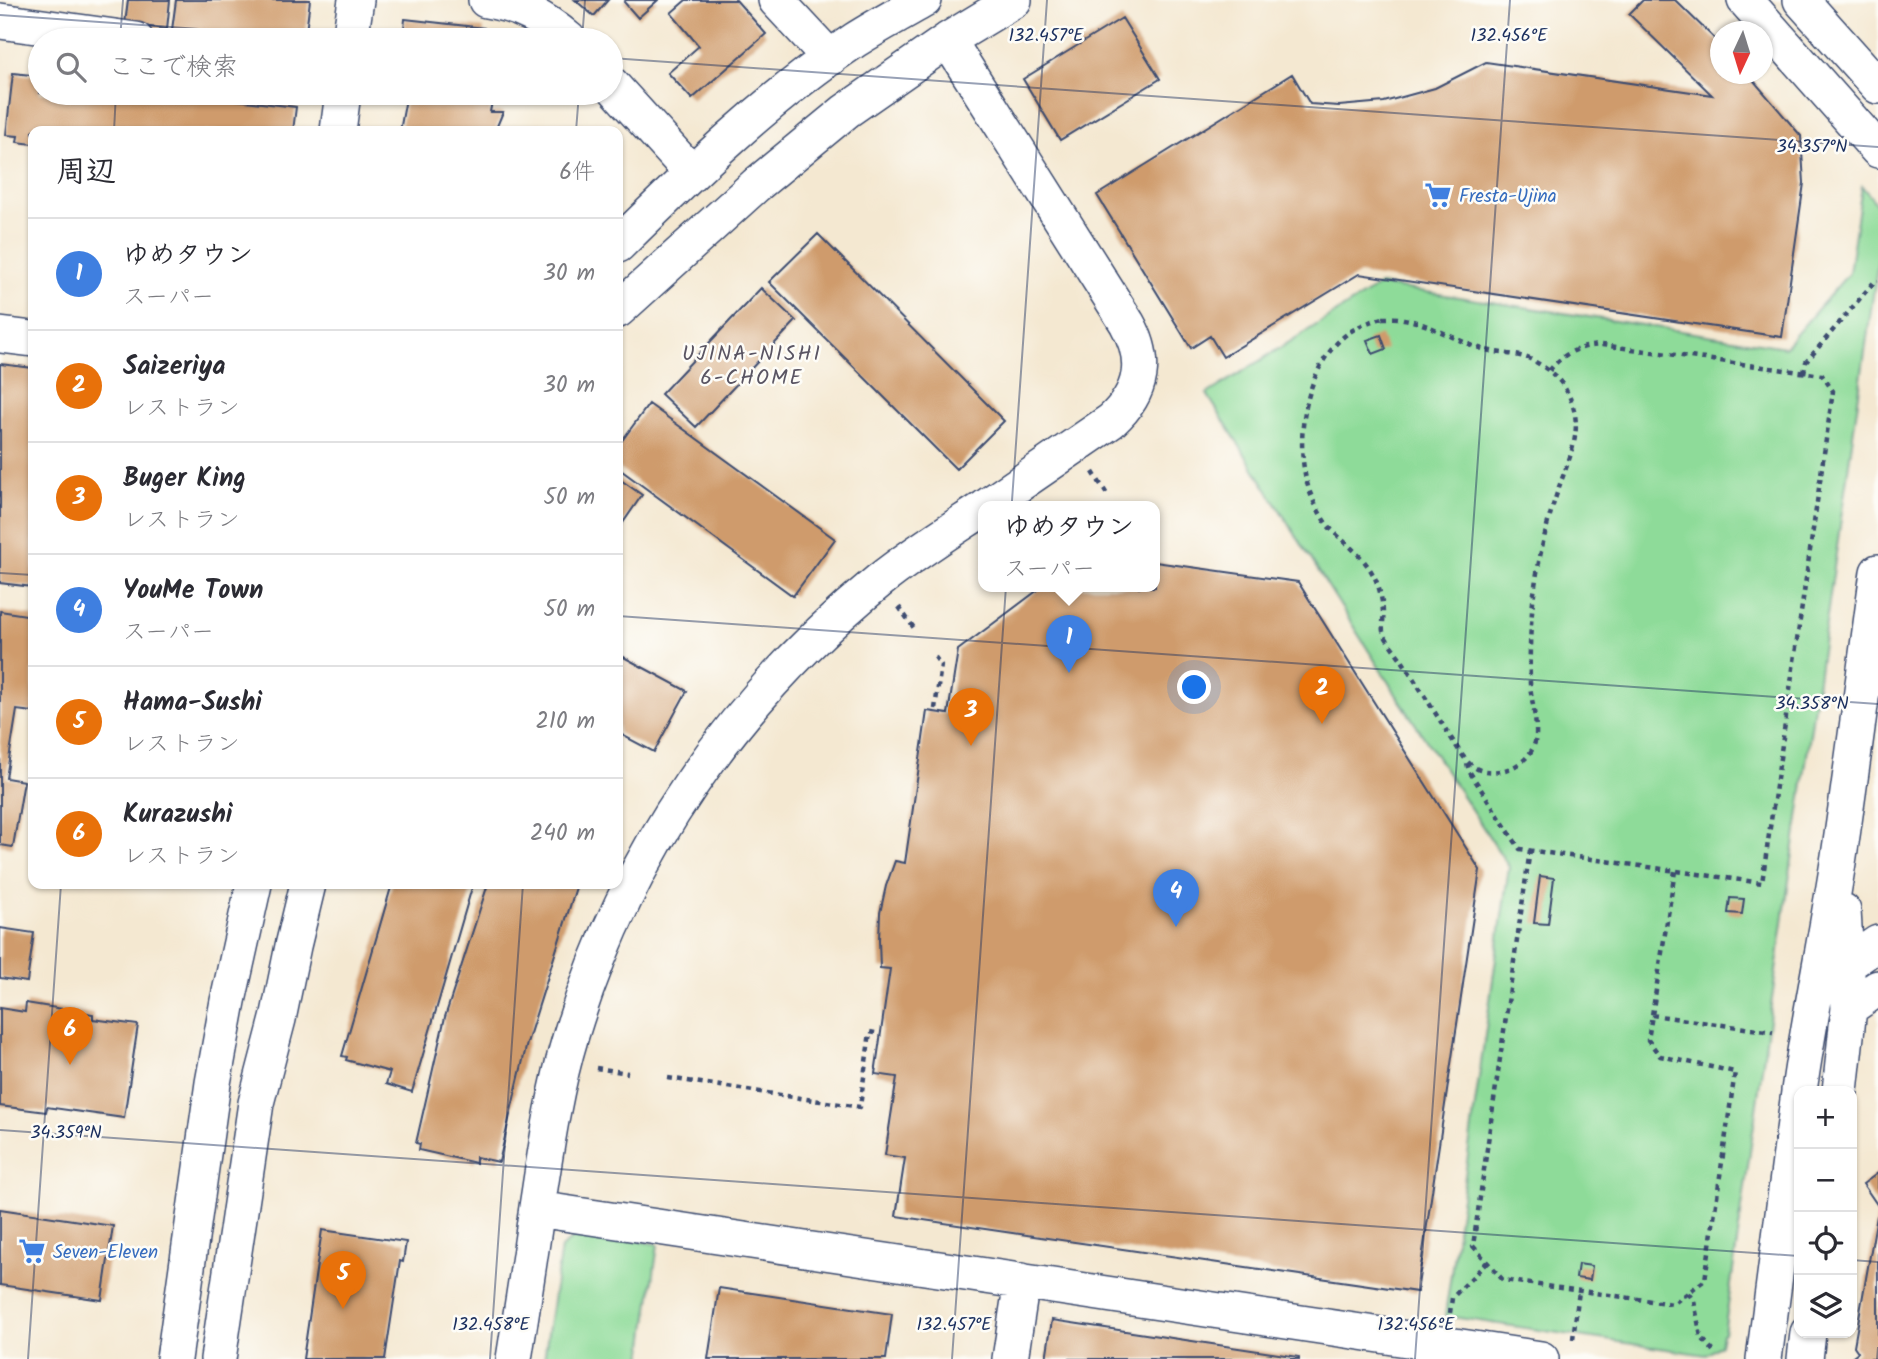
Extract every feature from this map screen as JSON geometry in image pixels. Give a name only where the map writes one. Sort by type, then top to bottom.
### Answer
[{"type":"street","points":[[352,28],[356,0]]},
{"type":"street","points":[[486,0],[538,16],[554,28]]},
{"type":"street","points":[[776,0],[830,58]]},
{"type":"street","points":[[623,241],[729,137],[858,38],[924,0]]},
{"type":"street","points":[[623,305],[756,185],[846,111],[948,40],[1014,0]]},
{"type":"street","points":[[1745,0],[1878,150]]},
{"type":"street","points":[[1801,0],[1878,86]]},
{"type":"street","points":[[0,21],[50,28]]},
{"type":"street","points":[[948,40],[1127,323],[1139,351],[1140,366],[1134,395],[1124,410],[995,501]]},
{"type":"street","points":[[623,97],[691,172]]},
{"type":"street","points":[[339,126],[341,105]]},
{"type":"street","points":[[0,335],[28,338]]},
{"type":"street","points":[[514,1359],[553,1111],[567,1050],[596,963],[613,922],[656,838],[709,756],[793,658],[881,579],[978,513]]},
{"type":"street","points":[[1800,1086],[1839,855],[1878,572]]},
{"type":"street","points":[[1839,855],[1849,1008],[1841,1086]]},
{"type":"street","points":[[174,1359],[218,1056],[253,889]]},
{"type":"street","points":[[218,1359],[256,1103],[307,889]]},
{"type":"street","points":[[1815,986],[1878,943]]},
{"type":"street","points":[[1849,1008],[1878,988]]},
{"type":"street","points":[[1764,1359],[1794,1130]]},
{"type":"street","points":[[537,1209],[1022,1281],[1372,1347],[1541,1359]]},
{"type":"street","points":[[1010,1359],[1022,1281]]},
{"type":"street","points":[[1805,1359],[1807,1338]]},
{"type":"path","points":[[1804,373],[1806,362],[1874,282],[1878,281]]},
{"type":"path","points":[[1467,762],[1478,769],[1495,772],[1508,770],[1530,755],[1536,740],[1529,659],[1534,591],[1547,526],[1574,450],[1576,418],[1572,402],[1561,382],[1549,371],[1528,359],[1466,344],[1416,322],[1401,318],[1383,318],[1354,329],[1335,346],[1315,378],[1304,412],[1301,439],[1302,456],[1313,501],[1331,529],[1353,548],[1376,580],[1382,604],[1383,631],[1520,849],[1762,883],[1833,391],[1822,375],[1602,345],[1567,352],[1549,371]]},
{"type":"path","points":[[1089,465],[1108,496]]},
{"type":"path","points":[[894,601],[916,631]]},
{"type":"path","points":[[935,657],[941,665],[935,709]]},
{"type":"path","points":[[1530,850],[1473,1246],[1503,1280],[1673,1304],[1705,1280],[1735,1072],[1660,1056],[1648,1040],[1675,871]]},
{"type":"path","points":[[1652,1014],[1777,1033]]},
{"type":"path","points":[[668,1079],[860,1107],[870,1032],[881,1034]]},
{"type":"path","points":[[588,1067],[628,1073]]},
{"type":"path","points":[[1448,1320],[1452,1298],[1487,1262]]},
{"type":"path","points":[[1573,1339],[1580,1291]]},
{"type":"path","points":[[1688,1293],[1694,1301],[1701,1337],[1716,1354]]},
{"type":"green space","points":[[1862,186],[1878,206],[1878,261],[1724,1333],[1720,1345],[1706,1355],[1445,1316],[1509,867],[1399,699],[1207,394],[1380,285],[1785,347],[1849,273]]},
{"type":"green space","points":[[580,1233],[658,1244],[642,1359],[544,1359],[561,1248]]},
{"type":"building","points":[[128,0],[170,0],[167,28],[125,24]]},
{"type":"building","points":[[176,0],[310,0],[306,28],[172,28]]},
{"type":"building","points":[[575,0],[608,0],[594,16]]},
{"type":"building","points":[[658,0],[638,18],[624,2]]},
{"type":"building","points":[[686,0],[736,0],[766,34],[692,99],[668,73],[699,46],[671,13]]},
{"type":"building","points":[[1643,0],[1675,0],[1710,34],[1710,84],[1757,84],[1801,136],[1804,183],[1782,337],[1359,274],[1223,357],[1210,336],[1191,348],[1097,195],[1292,74],[1310,104],[1339,106],[1384,102],[1435,88],[1486,62],[1712,95],[1629,14]]},
{"type":"building","points":[[1122,18],[1160,79],[1060,140],[1023,79]]},
{"type":"building","points":[[405,19],[484,28],[404,28]]},
{"type":"building","points":[[13,73],[28,75],[28,105],[296,107],[294,126],[28,126],[28,143],[17,142],[18,136],[6,135]]},
{"type":"building","points":[[405,105],[491,105],[490,112],[503,112],[497,126],[401,126]]},
{"type":"building","points":[[818,234],[1004,421],[956,469],[769,282]]},
{"type":"building","points":[[761,288],[796,321],[696,427],[661,394]]},
{"type":"building","points":[[1381,335],[1386,349],[1373,354],[1367,340]]},
{"type":"building","points":[[0,364],[28,367],[28,586],[0,583]]},
{"type":"building","points":[[649,404],[835,539],[793,596],[623,472],[623,439]]},
{"type":"building","points":[[623,482],[642,495],[623,523]]},
{"type":"building","points":[[1160,563],[1298,582],[1480,870],[1417,1292],[896,1216],[905,1158],[885,1155],[897,1077],[875,1074],[890,969],[880,968],[880,913],[895,861],[905,863],[927,711],[948,714],[958,650],[1035,592],[1160,592]]},
{"type":"building","points":[[0,611],[28,615],[28,711],[17,710],[6,778],[24,781],[13,847],[0,845]]},
{"type":"building","points":[[623,657],[687,691],[654,752],[623,736]]},
{"type":"building","points":[[1540,876],[1554,878],[1548,924],[1534,923]]},
{"type":"building","points":[[391,889],[472,889],[412,1092],[386,1084],[390,1072],[346,1060],[347,1057],[342,1056]]},
{"type":"building","points":[[486,889],[575,889],[527,1043],[499,1162],[476,1157],[476,1163],[419,1150],[420,1144],[416,1143],[445,1017]]},
{"type":"building","points":[[1730,898],[1744,899],[1742,914],[1728,913]]},
{"type":"building","points":[[0,928],[34,933],[27,982],[0,978]]},
{"type":"building","points":[[26,1003],[93,1014],[93,1019],[138,1025],[124,1118],[47,1107],[46,1112],[0,1106],[0,1008],[25,1012]]},
{"type":"building","points":[[1878,1173],[1878,1206],[1863,1184]]},
{"type":"building","points":[[0,1209],[113,1226],[102,1300],[0,1285]]},
{"type":"building","points":[[1878,1216],[1878,1359],[1849,1359],[1858,1352],[1854,1346]]},
{"type":"building","points":[[322,1230],[406,1242],[403,1262],[400,1261],[385,1359],[303,1359]]},
{"type":"building","points":[[1578,1264],[1592,1266],[1590,1280],[1576,1278]]},
{"type":"building","points":[[719,1288],[892,1314],[886,1359],[708,1359]]},
{"type":"building","points":[[1052,1320],[1299,1357],[1299,1359],[1046,1359]]},
{"type":"place","name":"Fresta-Ujina","points":[[1438,195]]},
{"type":"place","name":"ゆめタウン","points":[[1069,673]]},
{"type":"place","name":"Saizeriya","points":[[1322,724]]},
{"type":"place","name":"Buger King","points":[[971,746]]},
{"type":"place","name":"YouMe Town","points":[[1176,927]]},
{"type":"place","name":"Kurazushi","points":[[70,1065]]},
{"type":"place","name":"Seven-Eleven","points":[[32,1251]]},
{"type":"place","name":"Hama-Sushi","points":[[343,1309]]},
{"type":"district","name":"UJINA-NISHI 6-CHOME","points":[[752,365]]}]
